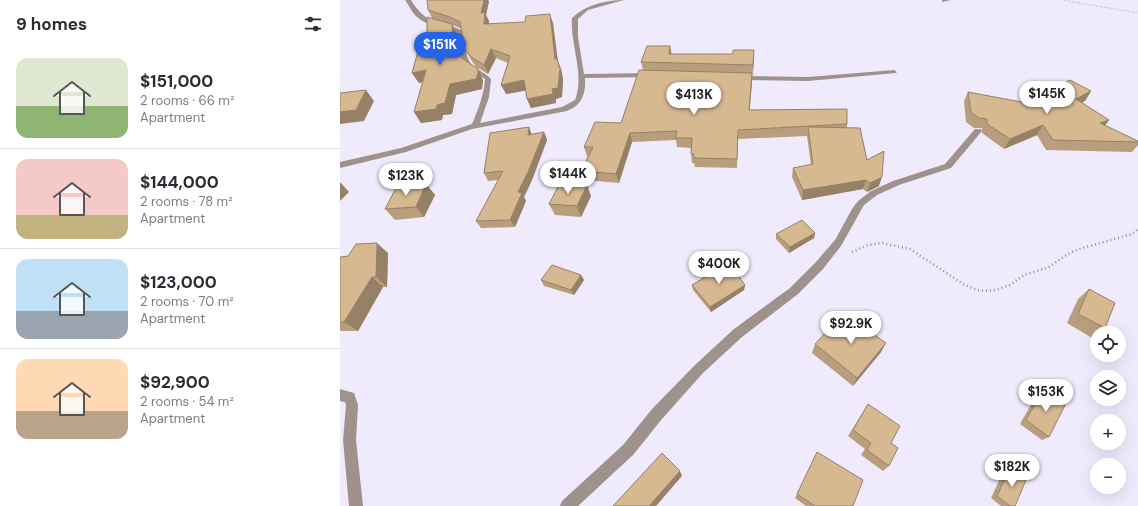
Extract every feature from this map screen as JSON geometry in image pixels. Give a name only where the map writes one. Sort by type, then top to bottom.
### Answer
[{"type":"street","points":[[408,0],[417,14],[433,24],[452,28],[461,32],[463,53],[469,66],[488,79],[488,88],[485,100],[475,126]]},
{"type":"street","points":[[340,165],[403,150],[475,126],[569,107],[579,99],[581,88],[575,39],[575,18],[586,9],[621,0]]},
{"type":"street","points":[[730,78],[800,80],[894,72]]},
{"type":"street","points":[[580,76],[655,76]]},
{"type":"street","points":[[567,506],[628,450],[657,414],[699,369],[738,333],[794,291],[819,266],[838,243],[854,211],[861,203],[874,193],[896,183],[948,166],[978,131]]},
{"type":"street","points":[[340,395],[350,397],[353,403],[349,438],[356,490],[356,506]]},
{"type":"path","points":[[1062,0],[1138,13]]},
{"type":"path","points":[[848,254],[860,247],[875,244],[910,249],[963,284],[977,290],[985,291],[995,290],[1010,285],[1024,275],[1049,267],[1068,254],[1132,234],[1138,229]]},
{"type":"building","points":[[427,0],[484,0],[481,13],[485,12],[484,24],[525,22],[526,16],[550,14],[555,59],[557,59],[560,69],[558,88],[552,89],[553,94],[527,99],[524,80],[501,85],[510,56],[491,49],[484,65],[471,57],[465,49],[460,22],[428,10]]},
{"type":"building","points":[[427,17],[452,24],[453,43],[459,56],[478,69],[478,74],[476,79],[450,84],[445,103],[437,105],[436,109],[414,112],[426,70],[412,73],[421,40],[427,39]]},
{"type":"building","points":[[647,46],[670,46],[669,54],[733,54],[733,50],[754,50],[753,65],[641,62]]},
{"type":"building","points":[[639,70],[752,73],[749,110],[847,109],[847,124],[738,130],[737,159],[694,158],[694,154],[691,154],[692,138],[675,138],[677,131],[630,133],[616,174],[581,171],[593,147],[584,147],[595,122],[621,123]]},
{"type":"building","points":[[1070,80],[1091,91],[1076,99],[1109,120],[1100,123],[1138,142],[1053,140],[1043,125],[1010,139],[987,124],[987,119],[979,118],[971,112],[968,92],[1021,102]]},
{"type":"building","points":[[366,90],[356,110],[340,112],[340,93]]},
{"type":"building","points":[[529,127],[528,135],[544,132],[528,172],[518,192],[522,193],[510,220],[476,221],[503,171],[484,173],[490,133]]},
{"type":"building","points":[[808,127],[860,128],[867,160],[884,151],[882,177],[870,183],[866,180],[803,190],[793,168],[813,164]]},
{"type":"building","points":[[560,183],[587,185],[577,206],[549,204]]},
{"type":"building","points":[[426,184],[416,207],[385,209],[397,186]]},
{"type":"building","points":[[802,220],[815,233],[790,247],[776,234]]},
{"type":"building","points":[[377,243],[376,277],[372,277],[344,322],[340,322],[340,257],[348,256],[356,244]]},
{"type":"building","points":[[729,263],[745,285],[710,307],[692,285],[712,273],[711,272]]},
{"type":"building","points":[[552,265],[581,275],[571,290],[541,280]]},
{"type":"building","points":[[1089,289],[1115,303],[1106,326],[1101,326],[1078,314]]},
{"type":"building","points":[[841,316],[851,324],[854,320],[886,343],[857,378],[815,344]]},
{"type":"building","points":[[1043,390],[1065,405],[1049,437],[1026,420]]},
{"type":"building","points":[[868,404],[900,426],[891,443],[898,448],[889,466],[867,450],[871,443],[853,430]]},
{"type":"building","points":[[817,452],[863,480],[853,506],[815,506],[797,494]]},
{"type":"building","points":[[662,453],[680,471],[649,506],[613,506]]},
{"type":"building","points":[[1010,468],[1026,480],[1015,506],[1010,506],[997,496]]}]
